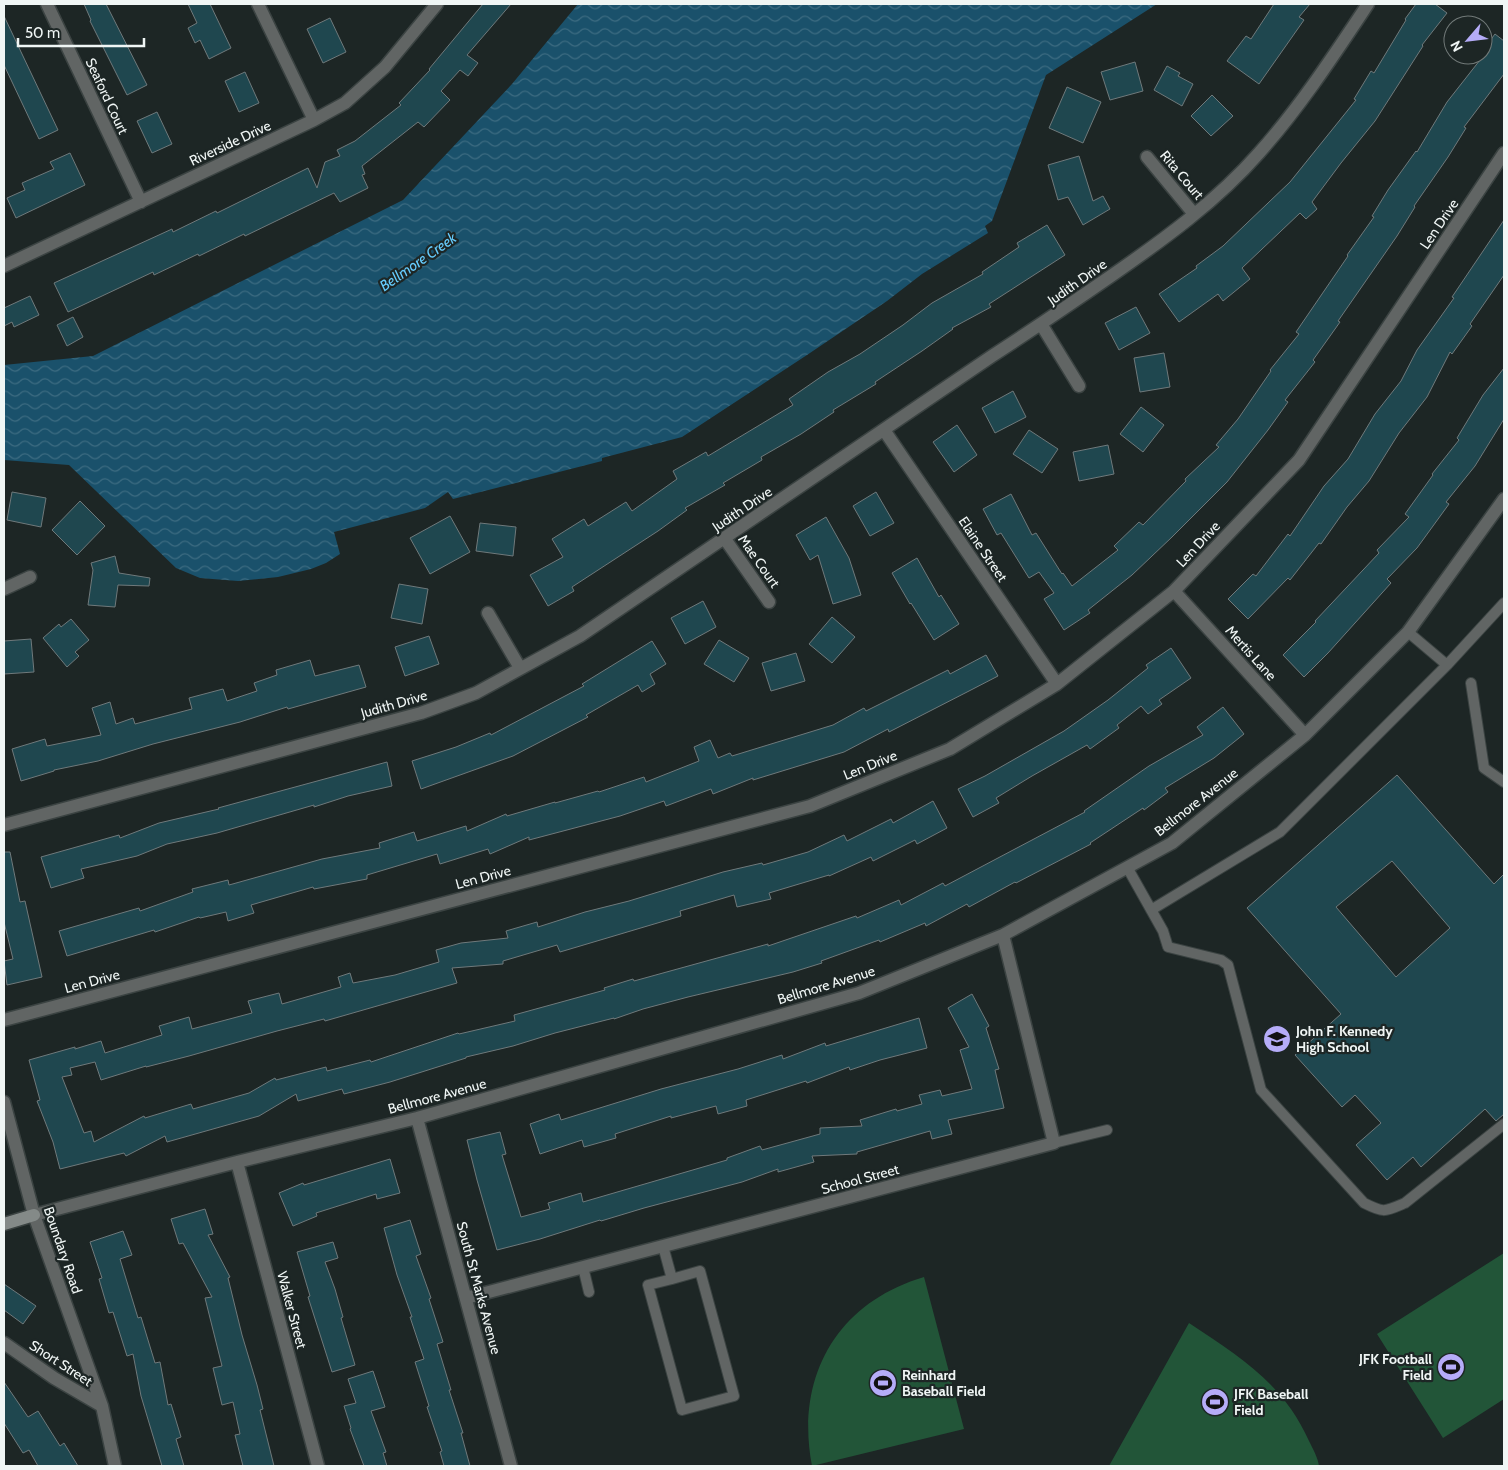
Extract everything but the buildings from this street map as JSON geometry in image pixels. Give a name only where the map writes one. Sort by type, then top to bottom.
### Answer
[{"type":"street","name":"Seaford Court","points":[[47,4],[141,202]]},
{"type":"street","points":[[258,4],[314,120]]},
{"type":"street","name":"Riverside Drive","points":[[4,266],[314,120],[345,102],[385,68],[437,4]]},
{"type":"street","name":"Judith Drive","points":[[4,826],[421,713],[476,693],[580,636],[1042,324],[1151,248],[1194,214],[1259,154],[1310,90],[1368,4]]},
{"type":"street","name":"Len Drive","points":[[4,1020],[810,806],[950,749],[1057,684],[1174,591],[1298,460],[1504,153]]},
{"type":"street","name":"Rita Court","points":[[1147,157],[1194,214]]},
{"type":"street","points":[[1042,324],[1079,386]]},
{"type":"street","name":"Elaine Street","points":[[884,430],[1057,684]]},
{"type":"street","name":"Bellmore Avenue","points":[[4,1224],[237,1162],[417,1118],[859,993],[1003,934],[1172,842],[1305,735],[1408,632],[1503,506]]},
{"type":"street","name":"Mae Court","points":[[725,538],[769,602]]},
{"type":"street","points":[[4,589],[30,577]]},
{"type":"street","name":"Mertis Lane","points":[[1174,591],[1305,735]]},
{"type":"street","points":[[488,613],[520,668]]},
{"type":"street","points":[[1003,934],[1054,1143]]},
{"type":"street","name":"Boundary Road","points":[[4,1102],[34,1215],[102,1406],[115,1466]]},
{"type":"street","name":"South St Marks Avenue","points":[[417,1118],[512,1466]]},
{"type":"street","name":"School Street","points":[[466,1298],[1054,1143]]},
{"type":"street","name":"Walker Street","points":[[237,1162],[318,1466]]},
{"type":"street","name":"Short Street","points":[[4,1343],[54,1378],[102,1406]]},
{"type":"lane","points":[[1150,910],[1280,832],[1447,665],[1504,603]]},
{"type":"lane","points":[[1408,632],[1447,665]]},
{"type":"lane","points":[[1471,683],[1484,768],[1504,782]]},
{"type":"lane","points":[[1127,867],[1163,931],[1168,947],[1221,960],[1228,965],[1261,1090],[1364,1203],[1379,1211],[1405,1204],[1504,1124]]},
{"type":"lane","points":[[1054,1143],[1107,1130]]},
{"type":"lane","points":[[663,1246],[672,1279]]},
{"type":"lane","points":[[583,1267],[589,1292]]},
{"type":"lane","points":[[700,1271],[734,1396],[682,1410],[648,1285],[672,1279],[700,1271]]},
{"type":"green space","name":"JFK Football Field","points":[[1504,1253],[1504,1399],[1443,1438],[1377,1334]]},
{"type":"green space","name":"Reinhard Baseball Field","points":[[924,1277],[964,1429],[812,1466],[808,1434],[810,1403],[817,1374],[829,1348],[845,1325],[867,1305],[893,1289]]},
{"type":"green space","name":"JFK Baseball Field","points":[[1189,1323],[1243,1360],[1273,1387],[1298,1421],[1318,1460],[1319,1466],[1109,1466]]},
{"type":"water","name":"Bellmore Creek","points":[[578,4],[1157,4],[1046,75],[992,221],[985,226],[988,233],[922,274],[887,301],[682,437],[602,458],[602,461],[453,499],[448,492],[425,508],[334,532],[340,554],[326,563],[311,569],[278,577],[238,581],[200,578],[176,568],[69,465],[4,460],[4,365],[93,356],[403,200],[512,84]]},
{"type":"place","name":"John F. Kennedy High School","points":[[1277,1039]]},
{"type":"place","name":"JFK Football Field","points":[[1451,1367]]},
{"type":"place","name":"Reinhard Baseball Field","points":[[883,1383]]},
{"type":"place","name":"JFK Baseball Field","points":[[1215,1402]]}]
